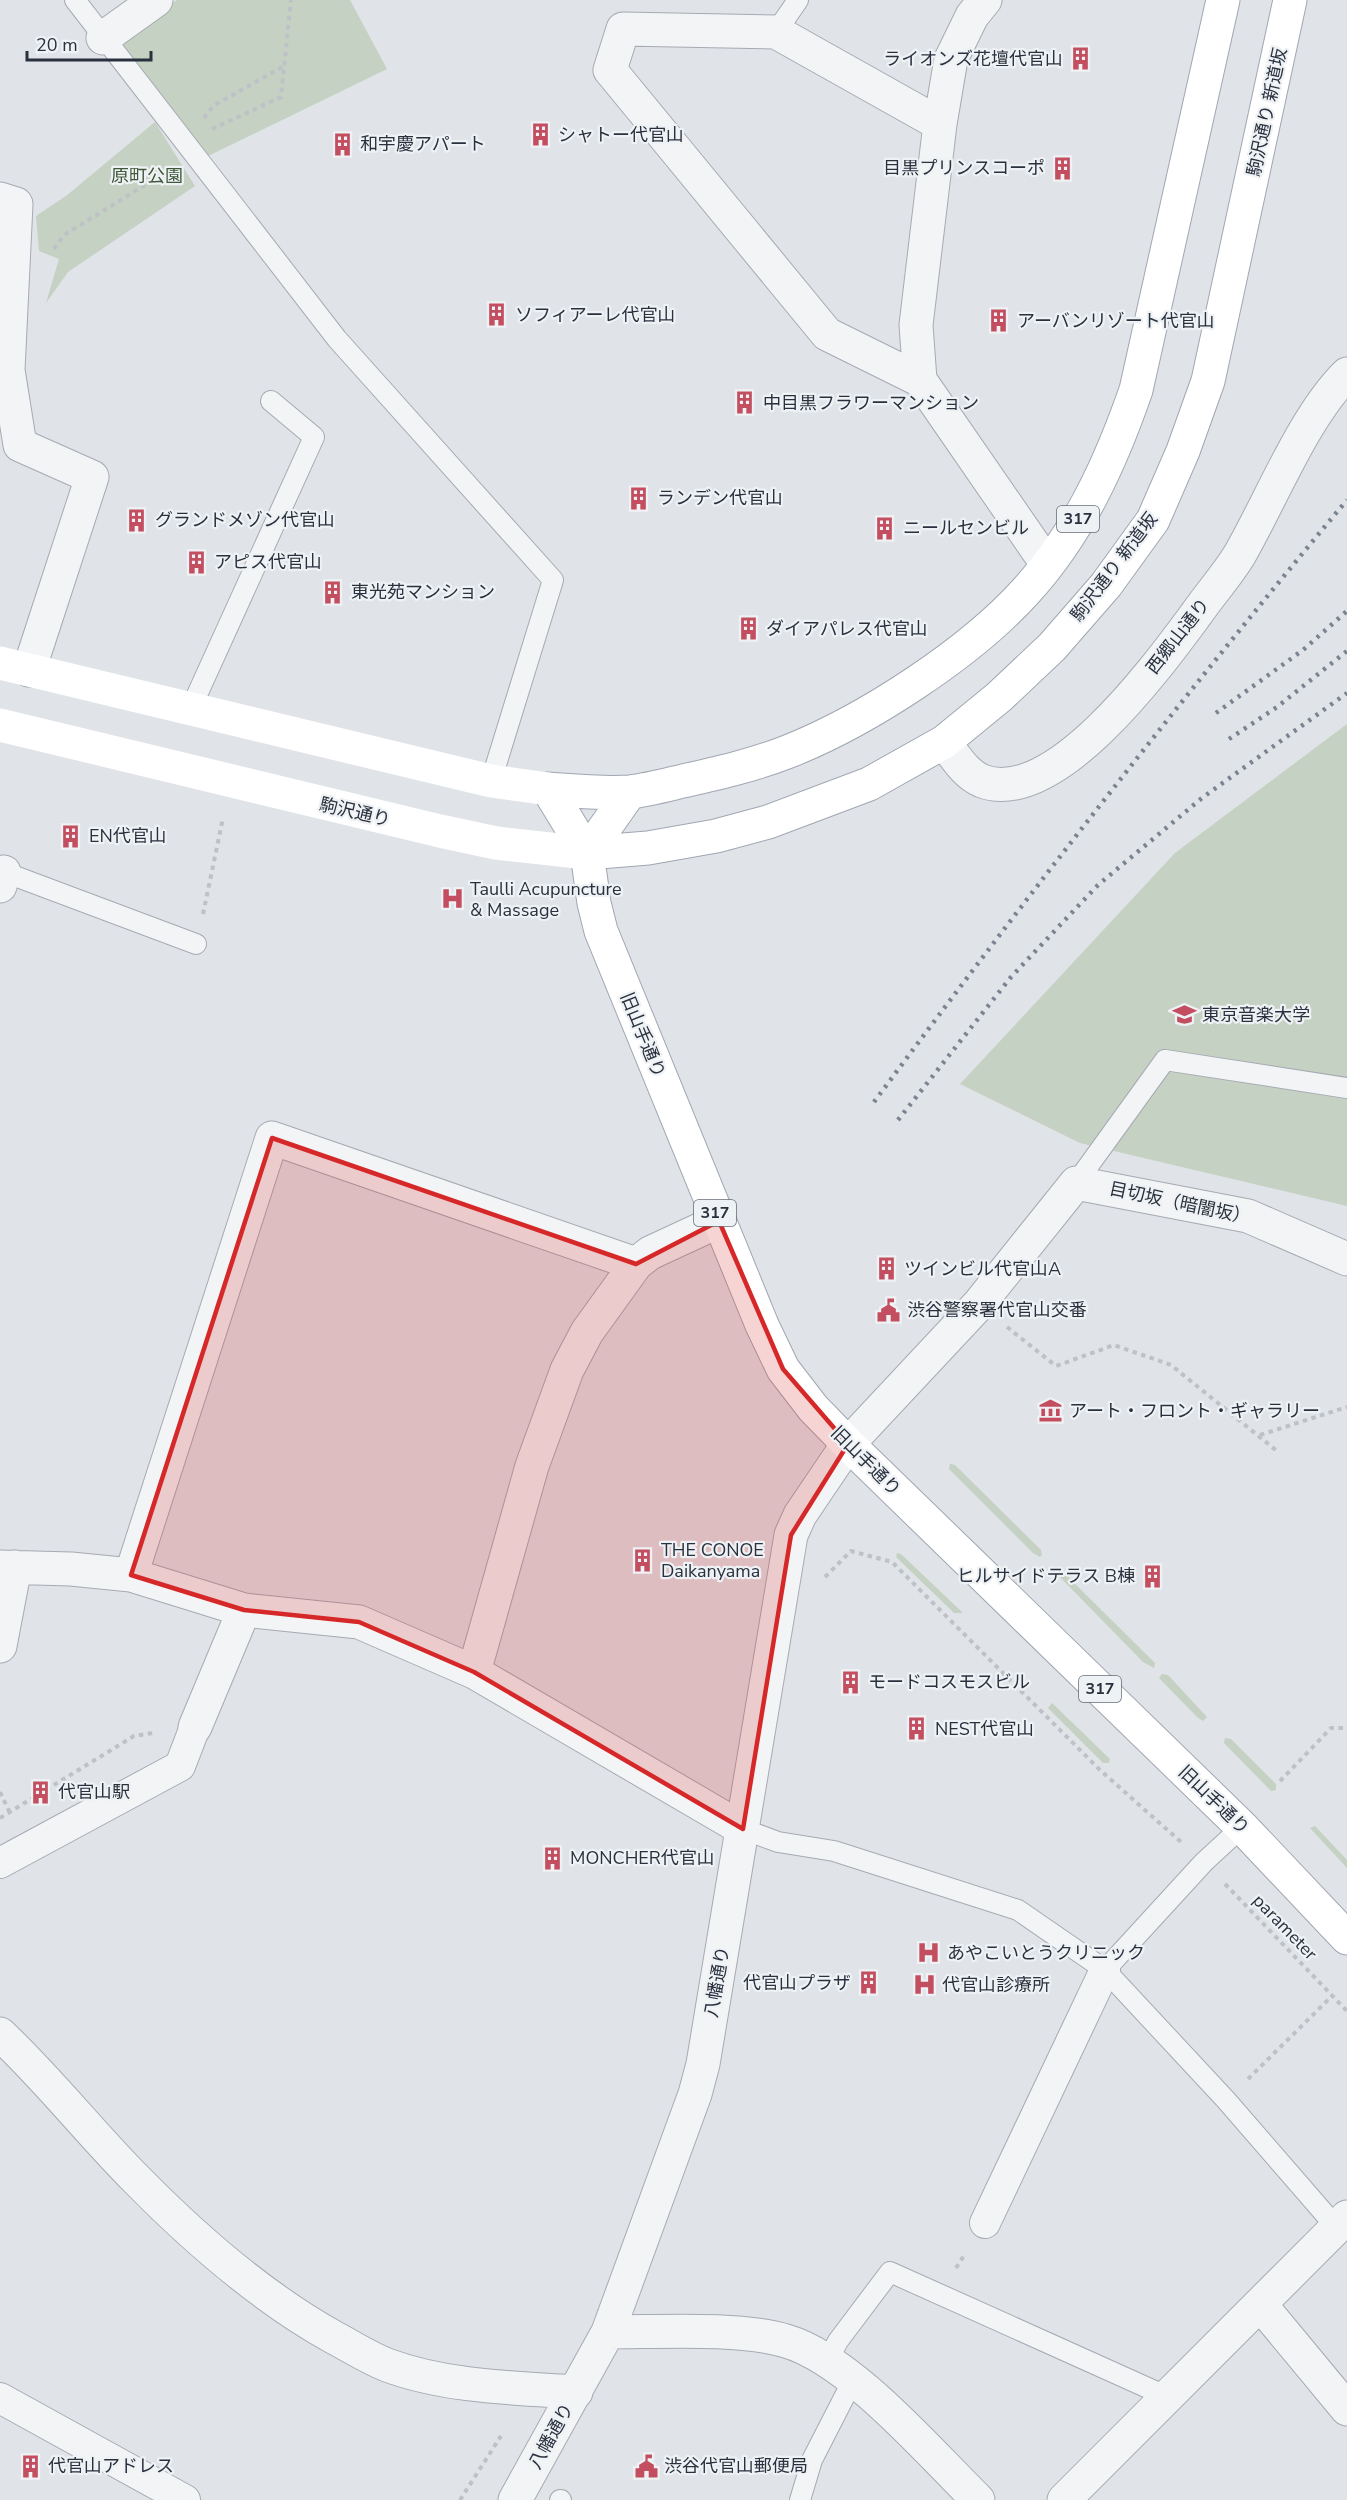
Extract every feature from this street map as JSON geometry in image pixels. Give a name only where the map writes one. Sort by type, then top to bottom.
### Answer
[{"type":"main road","name":"317","points":[[548,789],[630,792],[718,773],[787,752],[839,728],[935,670],[983,632],[1027,591],[1097,490],[1136,390],[1223,0]]},
{"type":"main road","name":"駒沢通り 新道坂","points":[[716,836],[768,822],[829,800],[869,783],[944,742],[999,697],[1052,647],[1106,585],[1153,520],[1183,451],[1208,381],[1290,0]]},
{"type":"main road","points":[[15,667],[491,781],[548,789]]},
{"type":"main road","name":"駒沢通り","points":[[0,725],[496,843],[587,854],[648,848],[716,836]]},
{"type":"main road","name":"旧山手通り","points":[[548,789],[587,854],[594,903],[601,931],[762,1325],[783,1369],[813,1408],[848,1444],[1242,1827],[1347,1938]]},
{"type":"main road","points":[[587,854],[630,792]]},
{"type":"street","points":[[103,38],[156,0]]},
{"type":"street","points":[[920,380],[916,325],[940,124],[951,59],[972,16],[985,0]]},
{"type":"street","points":[[940,124],[777,32],[623,29],[610,70],[827,334],[920,380],[1047,564]]},
{"type":"street","points":[[0,199],[16,204],[8,370],[20,445],[92,477],[15,667]]},
{"type":"street","name":"西郷山通り","points":[[944,742],[970,775],[983,781],[1009,785],[1047,770],[1085,743],[1109,722],[1167,652],[1238,556],[1315,415],[1336,384],[1347,374]]},
{"type":"street","points":[[131,1575],[272,1138],[636,1264]]},
{"type":"street","name":"目切坂（暗闇坂）","points":[[1076,1183],[1248,1216],[1347,1259]]},
{"type":"street","name":"八幡通り","points":[[515,2500],[608,2332],[698,2084],[791,1535],[800,1515],[848,1444],[979,1304],[1076,1183]]},
{"type":"street","points":[[474,1672],[532,1466],[567,1370],[587,1332],[636,1264],[650,1253],[719,1221]]},
{"type":"street","points":[[0,1646],[8,1567],[71,1569],[131,1575],[244,1610],[359,1622],[474,1672],[743,1829]]},
{"type":"street","points":[[0,1863],[180,1766],[244,1610]]},
{"type":"street","points":[[985,2223],[1105,1970]]},
{"type":"street","points":[[0,2034],[23,2056],[136,2180],[188,2230],[253,2284],[311,2324],[387,2365],[425,2376],[576,2392]]},
{"type":"street","points":[[1064,2500],[1342,2223]]},
{"type":"street","points":[[1260,2304],[1347,2409]]},
{"type":"street","points":[[608,2332],[761,2336],[807,2348],[828,2360],[853,2380],[978,2500]]},
{"type":"street","points":[[0,2398],[185,2500]]},
{"type":"lane","points":[[75,0],[337,339],[552,580],[491,781]]},
{"type":"lane","points":[[777,32],[798,0]]},
{"type":"lane","points":[[191,708],[314,437],[271,401]]},
{"type":"lane","points":[[2,879],[196,944]]},
{"type":"lane","points":[[1076,1183],[1165,1060],[1347,1088]]},
{"type":"lane","points":[[1105,1970],[1204,1862],[1242,1827]]},
{"type":"lane","points":[[743,1829],[778,1842],[834,1851],[1018,1910],[1105,1970],[1342,2223]]},
{"type":"lane","points":[[828,2360],[838,2341],[890,2272],[938,2295],[1028,2332],[1168,2397]]},
{"type":"lane","points":[[800,2500],[812,2460],[853,2380]]},
{"type":"path","points":[[52,252],[64,236],[189,148],[281,97],[291,0]]},
{"type":"path","points":[[213,106],[284,66]]},
{"type":"path","points":[[196,944],[223,818]]},
{"type":"path","points":[[979,1304],[1056,1366],[1114,1345],[1171,1365],[1277,1451]]},
{"type":"path","points":[[1260,1435],[1347,1407]]},
{"type":"path","name":"parameter","points":[[824,1587],[826,1575],[851,1551],[892,1562],[1100,1770],[1204,1862],[1347,2011]]},
{"type":"path","points":[[0,1818],[134,1736],[195,1727]]},
{"type":"path","points":[[1280,1781],[1331,1728],[1347,1728]]},
{"type":"path","points":[[0,1792],[13,1821]]},
{"type":"path","points":[[1226,2100],[1333,1995]]},
{"type":"path","points":[[938,2295],[985,2223]]},
{"type":"path","points":[[460,2500],[501,2436]]},
{"type":"highlighted area","points":[[272,1138],[636,1264],[719,1221],[783,1369],[848,1444],[791,1535],[743,1829],[474,1672],[359,1622],[244,1610],[131,1575]]},
{"type":"green space","points":[[177,0],[350,0],[387,69],[208,156],[116,39]]},
{"type":"green space","name":"原町公園","points":[[155,122],[195,186],[68,272],[46,303],[59,259],[39,251],[36,216],[66,196]]},
{"type":"green space","name":"東京音楽大学","points":[[1347,724],[1347,1206],[1080,1143],[960,1084],[1175,853]]},
{"type":"green space","points":[[950,1464],[955,1465],[1041,1550],[1040,1557],[1033,1553],[949,1469]]},
{"type":"green space","points":[[897,1553],[901,1554],[963,1613],[954,1613],[896,1557]]},
{"type":"green space","points":[[1057,1566],[1155,1663],[1154,1668],[1143,1662],[1055,1572],[1052,1567]]},
{"type":"green space","points":[[1162,1674],[1168,1675],[1207,1717],[1203,1721],[1159,1678]]},
{"type":"green space","points":[[1052,1703],[1110,1759],[1109,1763],[1103,1763],[1048,1708]]},
{"type":"green space","points":[[1225,1738],[1231,1739],[1276,1784],[1276,1790],[1271,1791],[1224,1743]]},
{"type":"green space","points":[[1315,1826],[1347,1860],[1347,1868],[1310,1828]]},
{"type":"railway","points":[[874,1102],[1106,798],[1347,500]]},
{"type":"railway","points":[[1216,713],[1303,650],[1347,611]]},
{"type":"railway","points":[[1229,739],[1277,707],[1347,651]]},
{"type":"railway","points":[[898,1120],[1011,977],[1098,885],[1202,798],[1347,693]]},
{"type":"place","name":"ライオンズ花壇代官山","points":[[1081,59]]},
{"type":"place","name":"シャトー代官山","points":[[540,135]]},
{"type":"place","name":"和宇慶アパート","points":[[342,144]]},
{"type":"place","name":"目黒プリンスコーポ","points":[[1063,168]]},
{"type":"place","name":"ソフィアーレ代官山","points":[[497,315]]},
{"type":"place","name":"アーバンリゾート代官山","points":[[999,321]]},
{"type":"place","name":"中目黒フラワーマンション","points":[[745,403]]},
{"type":"place","name":"ランデン代官山","points":[[639,498]]},
{"type":"place","name":"グランドメゾン代官山","points":[[137,520]]},
{"type":"place","name":"ニールセンビル","points":[[885,528]]},
{"type":"place","name":"アピス代官山","points":[[196,562]]},
{"type":"place","name":"東光苑マンション","points":[[333,592]]},
{"type":"place","name":"ダイアパレス代官山","points":[[748,629]]},
{"type":"place","name":"EN代官山","points":[[71,836]]},
{"type":"place","name":"Taulli Acupuncture & Massage","points":[[452,899]]},
{"type":"place","name":"東京音楽大学","points":[[1184,1015]]},
{"type":"place","name":"ツインビル代官山A","points":[[886,1269]]},
{"type":"place","name":"渋谷警察署代官山交番","points":[[889,1310]]},
{"type":"place","name":"アート・フロント・ギャラリー","points":[[1051,1411]]},
{"type":"place","name":"THE CONOE Daikanyama","points":[[643,1560]]},
{"type":"place","name":"ヒルサイドテラス B棟","points":[[1153,1576]]},
{"type":"place","name":"モードコスモスビル","points":[[850,1682]]},
{"type":"place","name":"NEST代官山","points":[[917,1729]]},
{"type":"place","name":"代官山駅","points":[[40,1792]]},
{"type":"place","name":"MONCHER代官山","points":[[552,1858]]},
{"type":"place","name":"あやこいとうクリニック","points":[[929,1953]]},
{"type":"place","name":"代官山プラザ","points":[[869,1983]]},
{"type":"place","name":"代官山診療所","points":[[924,1985]]},
{"type":"place","name":"代官山アドレス","points":[[30,2466]]},
{"type":"place","name":"渋谷代官山郵便局","points":[[646,2466]]}]
